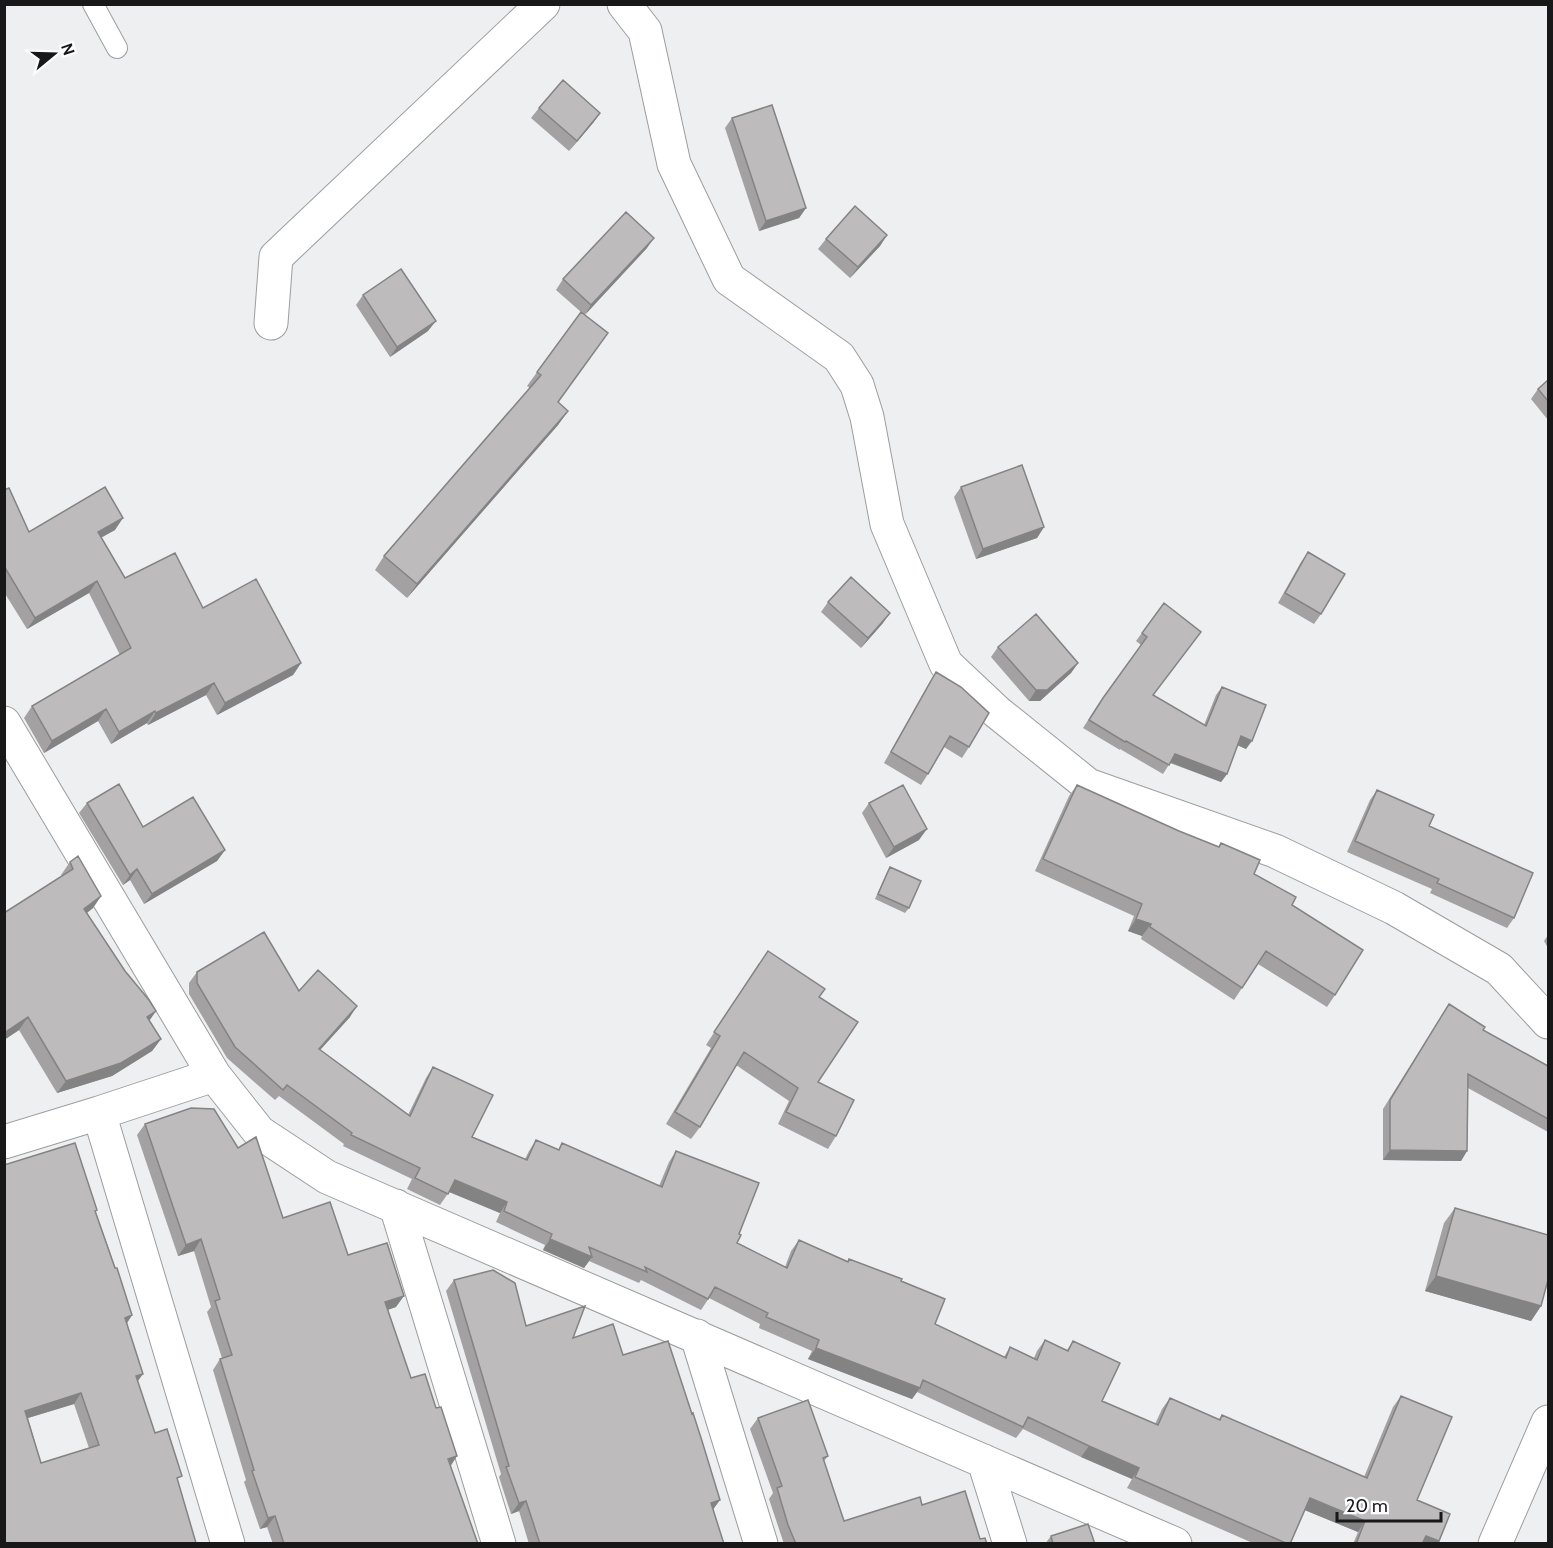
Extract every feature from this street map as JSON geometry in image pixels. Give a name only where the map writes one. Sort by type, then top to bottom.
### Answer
[{"type":"street","points":[[271,323],[276,257],[543,4]]},
{"type":"street","points":[[624,4],[645,31],[674,164],[729,279],[839,357],[857,385],[867,417],[887,524],[946,664],[997,712],[1088,785],[1275,851],[1394,908],[1499,969],[1548,1022]]},
{"type":"street","points":[[4,723],[214,1075],[260,1132],[327,1177],[1175,1544]]},
{"type":"street","points":[[4,1142],[214,1075]]},
{"type":"street","points":[[99,1113],[228,1544]]},
{"type":"street","points":[[396,1206],[499,1544]]},
{"type":"street","points":[[697,1336],[761,1544]]},
{"type":"street","points":[[1496,1544],[1548,1422]]},
{"type":"street","points":[[984,1461],[1010,1544]]},
{"type":"lane","points":[[93,4],[117,48]]},
{"type":"building","points":[[563,80],[600,113],[577,141],[539,108]]},
{"type":"building","points":[[772,105],[806,208],[766,221],[732,118]]},
{"type":"building","points":[[855,206],[887,235],[858,267],[826,239]]},
{"type":"building","points":[[626,212],[654,238],[591,305],[563,279]]},
{"type":"building","points":[[401,269],[436,321],[397,347],[363,295]]},
{"type":"building","points":[[581,312],[608,333],[558,402],[568,411],[417,584],[384,556],[541,375],[537,372]]},
{"type":"building","points":[[1548,380],[1548,401],[1538,389]]},
{"type":"building","points":[[1022,465],[1044,527],[983,549],[961,487]]},
{"type":"building","points":[[105,487],[123,518],[98,532],[125,578],[175,553],[203,608],[256,579],[301,663],[225,703],[214,683],[156,713],[155,711],[119,732],[106,709],[52,741],[32,706],[131,648],[97,581],[35,618],[4,566],[4,490],[9,488],[29,532]]},
{"type":"building","points":[[1308,552],[1345,574],[1321,614],[1285,593]]},
{"type":"building","points":[[851,577],[890,613],[868,638],[828,602]]},
{"type":"building","points":[[1164,603],[1201,632],[1153,695],[1206,726],[1222,687],[1266,705],[1252,741],[1241,736],[1227,774],[1175,754],[1169,765],[1089,720],[1147,637],[1142,633]]},
{"type":"building","points":[[1036,614],[1078,663],[1047,690],[1036,690],[998,647]]},
{"type":"building","points":[[936,672],[961,687],[989,713],[969,747],[950,736],[928,774],[891,752]]},
{"type":"building","points":[[119,784],[143,827],[193,797],[225,850],[152,894],[137,869],[130,875],[87,803]]},
{"type":"building","points":[[903,785],[927,829],[894,847],[869,803]]},
{"type":"building","points":[[1077,785],[1179,831],[1219,847],[1221,843],[1260,860],[1254,874],[1296,897],[1292,905],[1363,950],[1335,995],[1266,951],[1242,988],[1150,927],[1151,924],[1136,919],[1142,904],[1043,859]]},
{"type":"building","points":[[1377,790],[1434,815],[1429,826],[1533,873],[1514,918],[1437,883],[1439,879],[1355,841]]},
{"type":"building","points":[[78,856],[101,896],[84,909],[125,971],[156,1011],[147,1017],[161,1039],[121,1063],[66,1081],[28,1017],[4,1033],[4,913],[73,869],[70,862]]},
{"type":"building","points":[[890,867],[921,881],[909,908],[878,894]]},
{"type":"building","points":[[264,932],[299,991],[318,970],[357,1006],[319,1049],[410,1116],[433,1067],[493,1095],[472,1137],[527,1160],[536,1140],[559,1150],[562,1143],[662,1187],[676,1151],[759,1183],[737,1243],[787,1268],[799,1240],[848,1262],[849,1259],[902,1279],[901,1281],[945,1299],[935,1324],[1006,1358],[1010,1347],[1037,1360],[1045,1340],[1068,1351],[1073,1341],[1120,1363],[1102,1401],[1158,1425],[1170,1398],[1220,1420],[1222,1415],[1367,1478],[1401,1396],[1452,1417],[1417,1500],[1450,1514],[1439,1541],[1426,1536],[1422,1544],[1356,1544],[1365,1521],[1310,1498],[1290,1544],[1288,1544],[1135,1477],[1139,1468],[1028,1417],[1023,1427],[923,1380],[920,1388],[816,1348],[819,1340],[766,1317],[768,1313],[715,1287],[708,1299],[645,1267],[647,1272],[589,1247],[592,1257],[550,1239],[552,1234],[504,1211],[507,1202],[455,1180],[448,1194],[415,1178],[420,1168],[351,1135],[352,1133],[287,1085],[283,1090],[235,1047],[197,983],[197,972]]},
{"type":"building","points":[[768,951],[825,989],[819,997],[858,1022],[818,1082],[854,1100],[836,1136],[786,1112],[798,1088],[744,1052],[700,1127],[675,1112],[720,1036],[714,1032]]},
{"type":"building","points":[[1449,1004],[1485,1027],[1483,1030],[1548,1066],[1548,1119],[1468,1074],[1467,1151],[1390,1150],[1390,1100]]},
{"type":"building","points":[[191,1108],[214,1109],[238,1148],[256,1137],[283,1218],[330,1202],[348,1255],[387,1243],[404,1296],[385,1302],[411,1378],[425,1374],[436,1408],[441,1407],[457,1456],[448,1459],[478,1544],[284,1544],[275,1516],[268,1518],[220,1359],[232,1355],[215,1301],[220,1299],[201,1239],[186,1245],[145,1124]]},
{"type":"building","points":[[75,1143],[97,1210],[95,1211],[132,1315],[125,1318],[143,1374],[136,1376],[155,1433],[167,1429],[182,1476],[177,1478],[196,1543],[4,1544],[4,1165]],"holes":[[[81,1393],[99,1445],[41,1463],[25,1411]]]},
{"type":"building","points":[[1455,1208],[1548,1235],[1548,1280],[1541,1306],[1436,1276]]},
{"type":"building","points":[[493,1270],[515,1283],[526,1326],[585,1306],[573,1338],[613,1324],[623,1355],[668,1341],[720,1500],[711,1503],[724,1544],[540,1544],[526,1501],[519,1503],[506,1467],[509,1466],[454,1280]]},
{"type":"building","points":[[808,1400],[828,1456],[823,1458],[844,1521],[920,1497],[922,1505],[965,1491],[980,1539],[985,1538],[987,1544],[796,1544],[777,1488],[782,1486],[758,1418]]},
{"type":"building","points":[[1088,1524],[1095,1544],[1053,1544],[1051,1536]]}]
